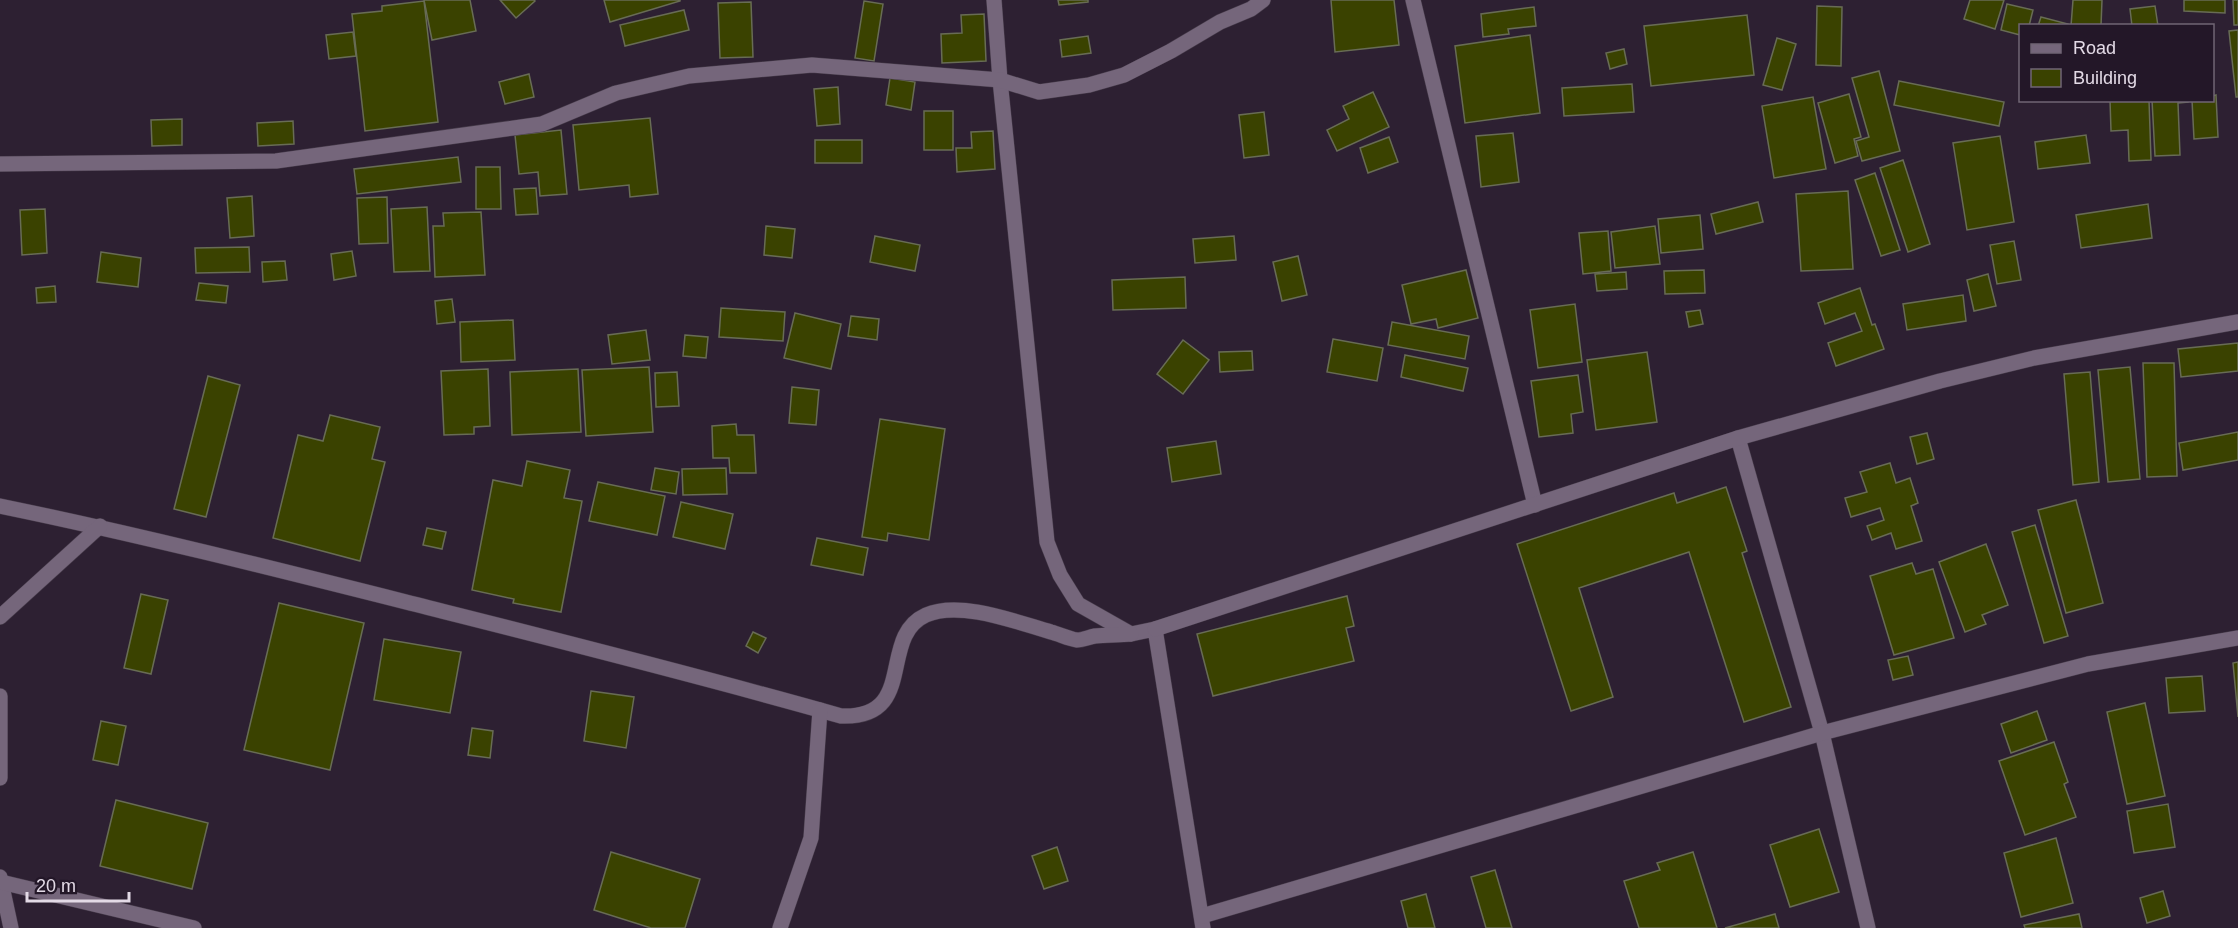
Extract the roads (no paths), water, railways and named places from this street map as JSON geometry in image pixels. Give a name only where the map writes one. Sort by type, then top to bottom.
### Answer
[{"type":"street","points":[[994,0],[1000,80],[1047,542],[1060,575],[1078,604],[1131,634]]},
{"type":"street","points":[[0,164],[276,161],[542,124],[616,93],[689,76],[812,65],[1000,80],[1039,92],[1089,85],[1124,75],[1220,22],[1251,9],[1263,0]]},
{"type":"street","points":[[1413,0],[1535,505]]},
{"type":"street","points":[[0,506],[100,526],[595,650],[851,717],[863,715],[886,699],[891,692],[900,650],[908,631],[923,616],[939,610],[956,609],[1007,619],[1077,640],[1155,629],[1738,438],[1940,381],[2034,358],[2238,322]]},
{"type":"street","points":[[1738,438],[1822,734],[1868,928]]},
{"type":"street","points":[[0,617],[100,526]]},
{"type":"street","points":[[1155,629],[1203,922],[1822,734],[2088,664],[2238,638]]},
{"type":"street","points":[[0,696],[0,778]]},
{"type":"street","points":[[780,928],[811,838],[820,710]]},
{"type":"street","points":[[11,928],[0,879],[194,928]]}]
